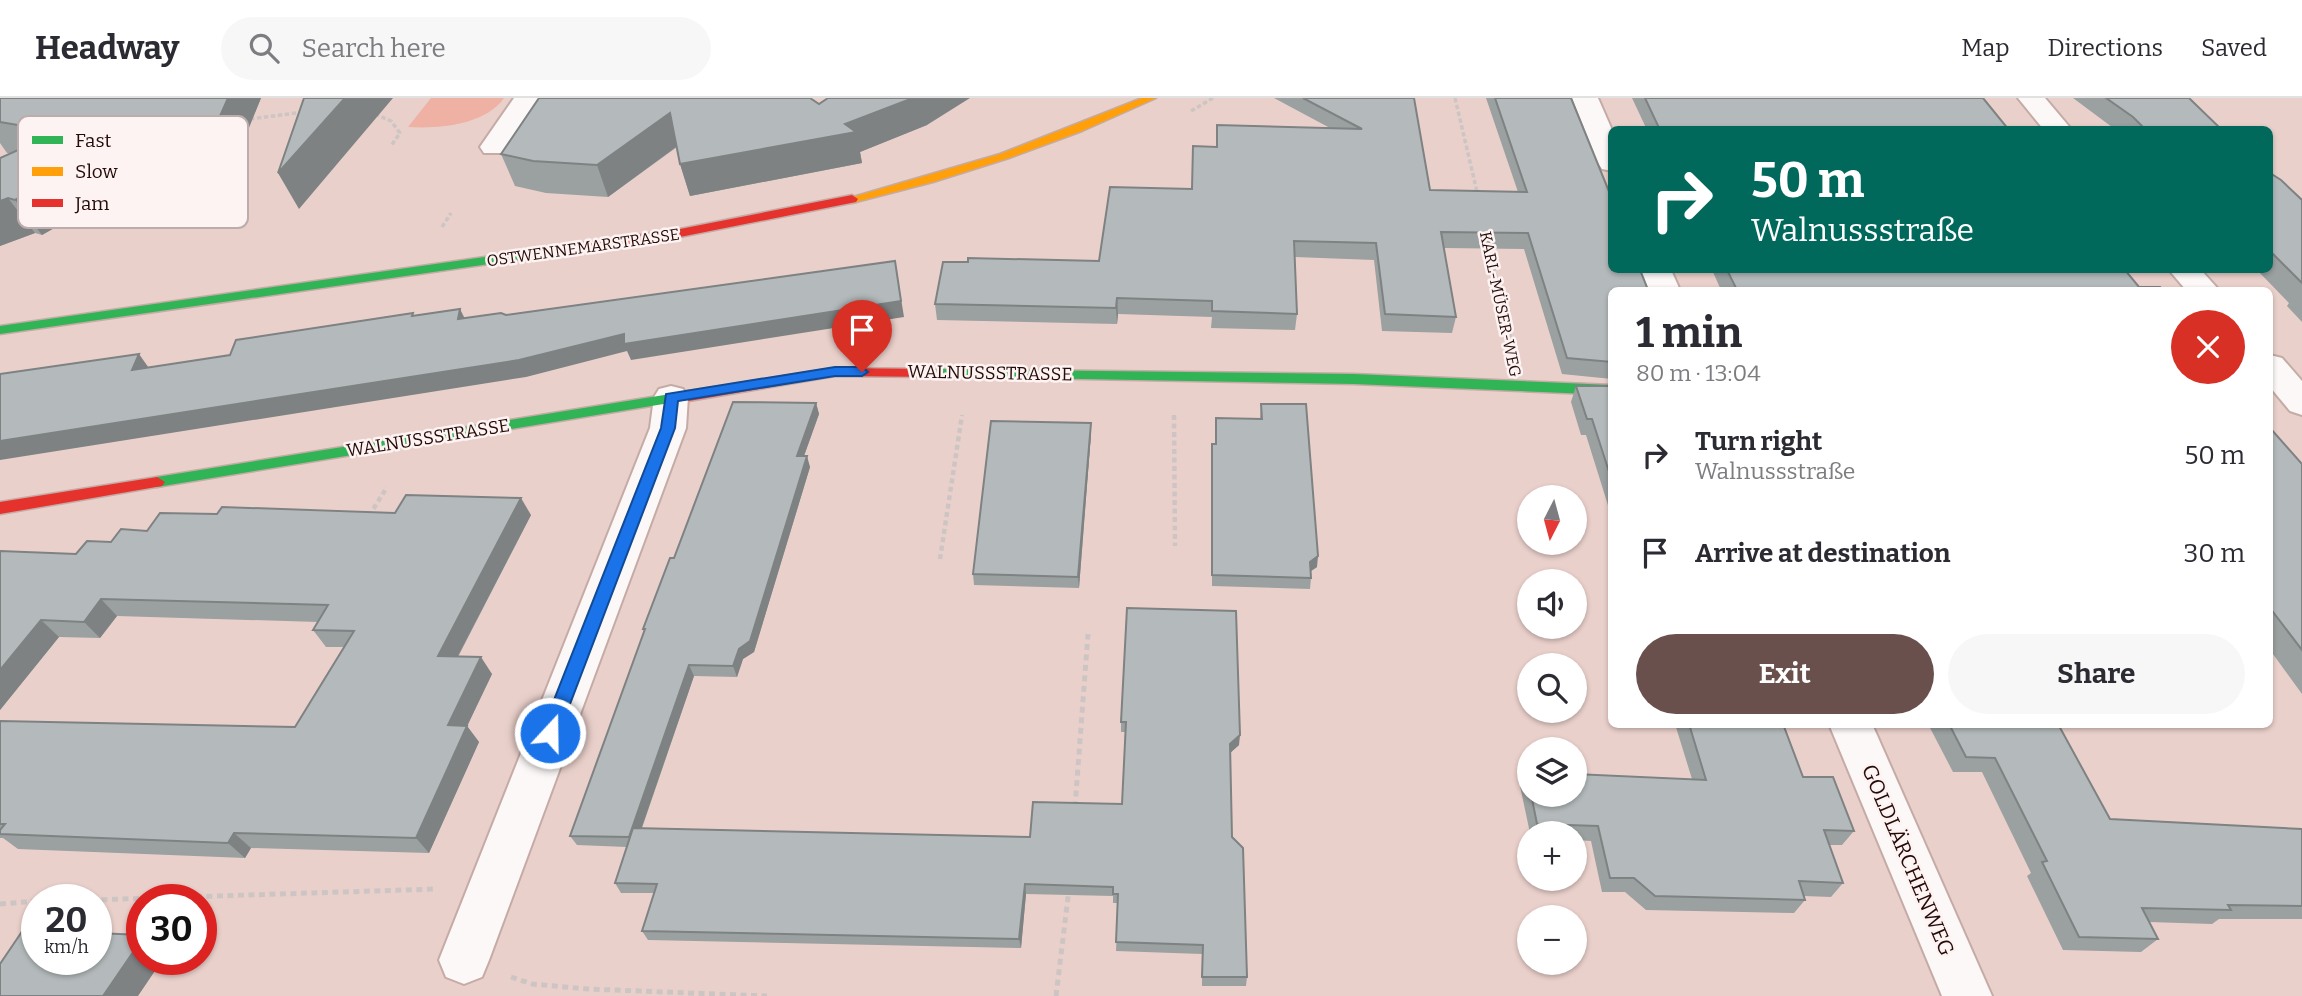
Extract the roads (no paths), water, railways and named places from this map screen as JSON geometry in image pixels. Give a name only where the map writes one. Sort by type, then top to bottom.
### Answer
[{"type":"street","points":[[494,147],[527,98]]},
{"type":"street","name":"OSTWENNEMARSTRASSE","points":[[0,330],[680,233],[772,217],[879,194],[957,172],[1032,148],[1151,98]]},
{"type":"street","points":[[1585,98],[1608,153]]},
{"type":"street","points":[[2031,98],[2056,126]]},
{"type":"street","points":[[2187,273],[2200,287]]},
{"type":"street","points":[[2273,371],[2290,400]]},
{"type":"street","name":"WALNUSSSTRASSE","points":[[0,508],[835,372],[1354,379],[1608,390]]},
{"type":"street","points":[[464,960],[668,428],[671,397]]},
{"type":"street","name":"GOLDLÄRCHENWEG","points":[[1852,728],[1967,996]]}]
